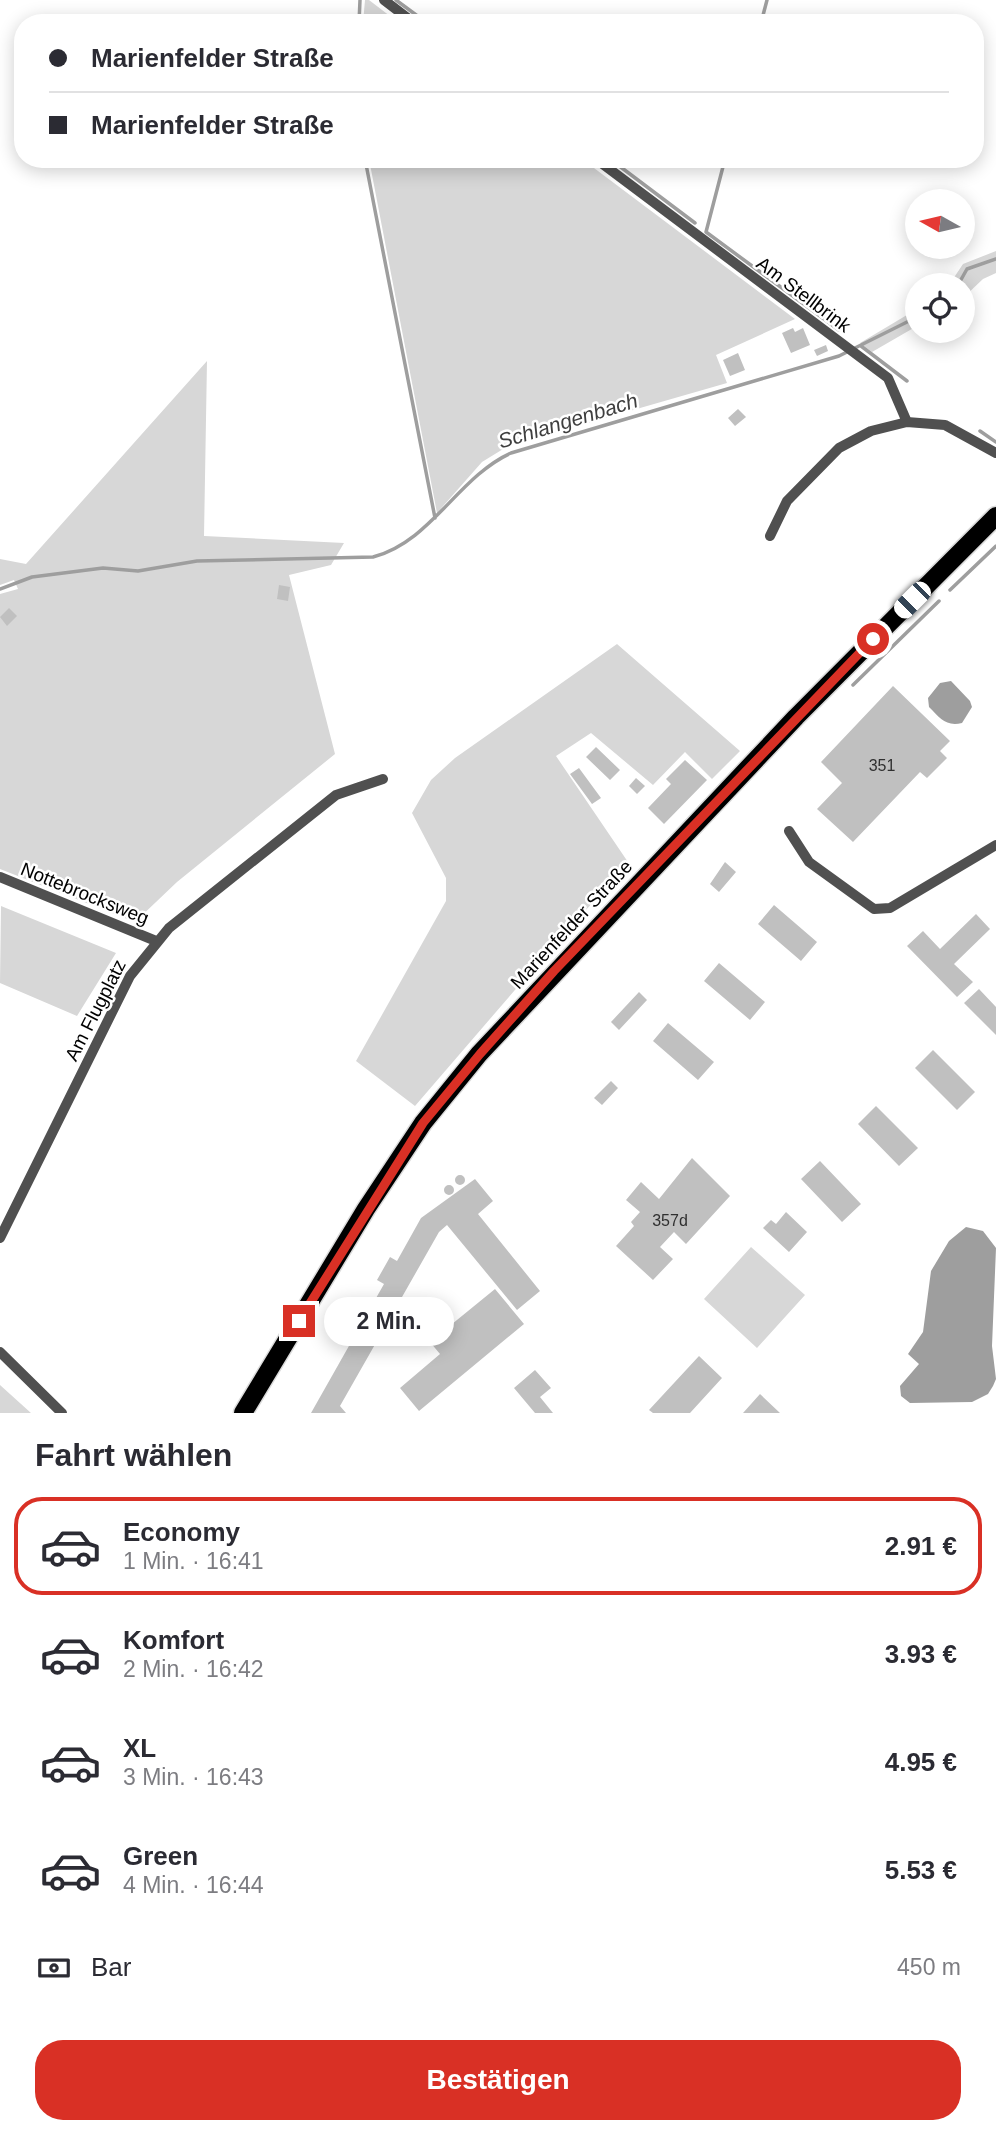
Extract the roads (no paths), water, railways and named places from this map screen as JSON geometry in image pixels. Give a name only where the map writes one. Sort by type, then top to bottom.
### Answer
[{"type":"main road","name":"Marienfelder Straße","points":[[243,1413],[366,1209],[423,1123],[480,1054],[796,717],[996,516]]},
{"type":"street","points":[[384,0],[402,14]]},
{"type":"street","name":"Am Stellbrink","points":[[608,168],[888,378],[907,422]]},
{"type":"street","points":[[770,536],[787,501],[839,448],[872,431],[907,422],[944,425],[996,453]]},
{"type":"street","points":[[985,447],[996,460]]},
{"type":"street","name":"Am Flugplatz","points":[[0,1238],[130,976],[156,941],[336,795],[383,779]]},
{"type":"street","points":[[789,831],[809,862],[874,909],[890,908],[996,845]]},
{"type":"street","name":"Nottebrocksweg","points":[[0,877],[156,941]]},
{"type":"street","points":[[0,1352],[62,1413]]},
{"type":"waterway","points":[[359,14],[360,0]]},
{"type":"waterway","points":[[396,0],[415,14]]},
{"type":"waterway","points":[[763,14],[767,0]]},
{"type":"waterway","points":[[367,168],[435,518]]},
{"type":"waterway","points":[[622,168],[695,223]]},
{"type":"waterway","points":[[723,168],[706,232],[839,330]]},
{"type":"waterway","name":"Schlangenbach","points":[[965,273],[967,269],[996,259]]},
{"type":"waterway","name":"Schlangenbach","points":[[0,589],[32,577],[103,568],[138,571],[197,561],[373,557],[412,538],[475,477],[511,453],[839,356],[905,323]]},
{"type":"waterway","points":[[861,346],[907,381]]},
{"type":"waterway","points":[[980,431],[996,442]]},
{"type":"waterway","points":[[950,590],[996,546]]},
{"type":"waterway","points":[[853,685],[939,601]]}]
